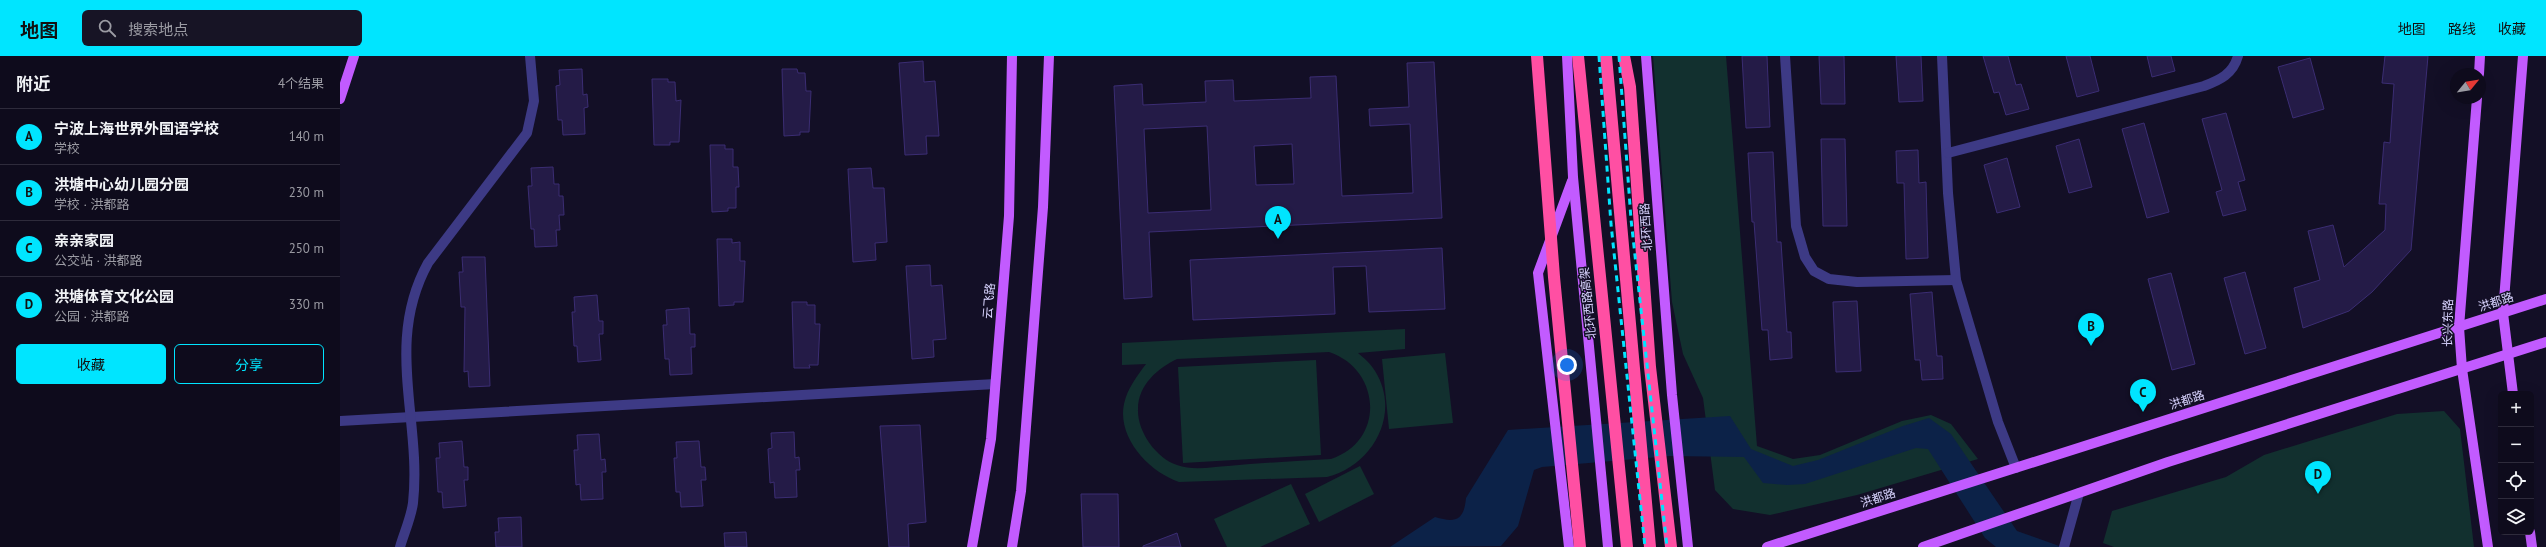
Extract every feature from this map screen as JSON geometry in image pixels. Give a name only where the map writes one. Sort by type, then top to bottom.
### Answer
[{"type":"highway","points":[[1537,56],[1554,269],[1580,547]]},
{"type":"highway","points":[[1606,56],[1650,547]]},
{"type":"highway","points":[[1624,56],[1630,87],[1650,367],[1671,547]]},
{"type":"highway","name":"北环西路高架","points":[[1569,57],[1627,547]]},
{"type":"main road","points":[[340,99],[354,56]]},
{"type":"main road","name":"云飞路","points":[[972,547],[991,439],[1009,216],[1012,56]]},
{"type":"main road","points":[[1012,547],[1021,491],[1042,215],[1049,56]]},
{"type":"main road","name":"北环西路","points":[[1646,56],[1672,395],[1688,547]]},
{"type":"main road","points":[[2479,68],[2480,56]]},
{"type":"main road","points":[[2513,391],[2503,313],[2523,56]]},
{"type":"main road","points":[[1569,57],[1573,177],[1601,490],[1608,547]]},
{"type":"main road","name":"长兴东路","points":[[2477,104],[2459,327],[2462,369],[2488,547]]},
{"type":"main road","points":[[1569,547],[1538,273],[1573,177]]},
{"type":"main road","name":"洪都路","points":[[1767,547],[2546,299]]},
{"type":"main road","points":[[1923,547],[2079,493],[2546,342]]},
{"type":"main road","points":[[2530,535],[2532,547]]},
{"type":"street","points":[[400,547],[413,505],[414,480],[406,328],[418,282],[428,263],[527,132],[534,100],[530,56]]},
{"type":"street","points":[[1785,56],[1796,226],[1805,256],[1814,271],[1829,280],[1857,282],[1956,280]]},
{"type":"street","points":[[1942,56],[1948,154],[1948,193],[1956,280],[1998,422],[2016,468]]},
{"type":"street","points":[[1948,154],[2204,86],[2223,79],[2236,64],[2238,56]]},
{"type":"street","points":[[340,421],[995,384]]},
{"type":"street","points":[[2064,547],[2079,493]]},
{"type":"green space","points":[[1653,56],[1726,56],[1757,446],[1793,459],[1820,455],[1902,421],[1931,415],[1951,424],[1978,459],[1857,495],[1770,515],[1733,509],[1715,490],[1703,398],[1683,354],[1672,302]]},
{"type":"green space","points":[[1405,329],[1405,349],[1358,353],[1373,368],[1383,387],[1385,404],[1384,421],[1378,436],[1369,450],[1357,462],[1343,471],[1327,477],[1179,482],[1157,470],[1138,452],[1130,441],[1125,429],[1123,417],[1125,398],[1146,364],[1122,365],[1122,343]],"holes":[[[1329,352],[1346,361],[1359,373],[1367,389],[1370,405],[1368,422],[1361,437],[1349,450],[1331,459],[1189,468],[1177,465],[1162,456],[1155,450],[1144,435],[1138,409],[1141,392],[1156,372],[1177,359]]]},
{"type":"green space","points":[[1445,353],[1453,423],[1389,429],[1382,359]]},
{"type":"green space","points":[[1316,360],[1321,455],[1183,463],[1178,367]]},
{"type":"green space","points":[[2444,411],[2460,429],[2474,547],[2114,547],[2103,543],[2112,511],[2226,477],[2264,455],[2397,414]]},
{"type":"green space","points":[[1360,466],[1374,494],[1319,522],[1305,494]]},
{"type":"green space","points":[[1291,484],[1310,524],[1260,547],[1227,547],[1214,519]]},
{"type":"water","points":[[1730,416],[1751,449],[1793,466],[1818,460],[1903,426],[1929,418],[1951,434],[2017,531],[2062,547],[1996,547],[1985,538],[1928,449],[1916,448],[1805,484],[1787,485],[1763,483],[1744,457],[1670,456],[1542,467],[1534,470],[1518,526],[1501,546],[1390,547],[1435,517],[1453,520],[1461,516],[1466,498],[1508,430]]},
{"type":"building","points":[[1742,56],[1767,56],[1770,127],[1746,128]]},
{"type":"building","points":[[1819,56],[1844,56],[1845,104],[1821,104]]},
{"type":"building","points":[[1896,56],[1921,56],[1923,101],[1899,102]]},
{"type":"building","points":[[1983,56],[2008,56],[2016,85],[2021,84],[2029,109],[2006,115],[1999,92],[1994,93]]},
{"type":"building","points":[[2066,56],[2090,56],[2099,91],[2077,97]]},
{"type":"building","points":[[2147,56],[2171,56],[2175,71],[2152,77]]},
{"type":"building","points":[[2385,56],[2428,56],[2411,250],[2372,292],[2349,311],[2303,328],[2294,288],[2320,280],[2308,231],[2333,225],[2344,267],[2385,230],[2386,204],[2379,204],[2384,142],[2390,143],[2394,84],[2382,83]]},
{"type":"building","points":[[2310,58],[2324,109],[2293,118],[2278,67]]},
{"type":"building","points":[[923,61],[924,82],[935,81],[939,136],[926,136],[927,154],[905,155],[899,63]]},
{"type":"building","points":[[1434,62],[1442,218],[1149,232],[1152,297],[1124,299],[1114,86],[1142,84],[1143,105],[1206,102],[1205,81],[1233,80],[1234,101],[1311,98],[1310,77],[1336,76],[1342,196],[1413,193],[1410,124],[1370,126],[1369,109],[1409,107],[1407,63]],"holes":[[[1207,126],[1211,210],[1148,213],[1144,129]],[[1292,144],[1294,184],[1256,185],[1254,146]]]},
{"type":"building","points":[[582,69],[583,95],[587,94],[588,107],[584,108],[585,134],[563,135],[562,120],[558,120],[556,86],[560,85],[559,70]]},
{"type":"building","points":[[782,69],[797,69],[798,73],[805,73],[806,91],[811,91],[809,132],[800,132],[800,135],[784,136]]},
{"type":"building","points":[[652,79],[668,79],[668,82],[675,82],[676,101],[681,100],[679,142],[670,142],[670,145],[654,145]]},
{"type":"building","points":[[2226,113],[2245,180],[2238,182],[2246,210],[2223,216],[2216,192],[2222,190],[2202,119]]},
{"type":"building","points":[[2144,123],[2169,212],[2147,218],[2122,129]]},
{"type":"building","points":[[1821,139],[1845,139],[1847,226],[1823,226]]},
{"type":"building","points":[[2079,139],[2092,187],[2069,193],[2056,146]]},
{"type":"building","points":[[710,145],[725,145],[725,149],[733,149],[733,167],[738,167],[739,187],[736,187],[736,208],[728,208],[728,211],[712,212]]},
{"type":"building","points":[[1918,150],[1919,183],[1926,182],[1928,258],[1906,259],[1904,183],[1897,183],[1896,151]]},
{"type":"building","points":[[1773,152],[1777,242],[1781,242],[1787,332],[1791,332],[1792,358],[1770,360],[1768,330],[1762,330],[1754,222],[1752,222],[1748,153]]},
{"type":"building","points":[[2007,158],[2020,207],[1997,213],[1984,165]]},
{"type":"building","points":[[553,167],[554,184],[559,184],[559,196],[563,196],[564,215],[559,215],[560,230],[556,230],[557,246],[535,247],[534,229],[531,229],[528,186],[532,186],[531,168]]},
{"type":"building","points":[[871,168],[873,188],[884,188],[887,242],[875,243],[876,260],[853,262],[848,169]]},
{"type":"building","points":[[717,239],[732,239],[732,243],[740,242],[740,261],[745,261],[743,302],[734,302],[734,305],[719,306]]},
{"type":"building","points":[[1442,248],[1445,309],[1369,312],[1366,266],[1333,267],[1335,314],[1193,320],[1190,260]]},
{"type":"building","points":[[462,257],[485,257],[490,386],[469,387],[468,371],[464,372],[465,307],[461,307],[459,272],[463,272]]},
{"type":"building","points":[[930,265],[931,286],[942,285],[946,339],[933,340],[934,357],[912,359],[906,266]]},
{"type":"building","points":[[2245,272],[2266,348],[2245,354],[2224,278]]},
{"type":"building","points":[[2171,273],[2195,364],[2172,370],[2148,279]]},
{"type":"building","points":[[1932,292],[1937,356],[1942,356],[1943,379],[1922,380],[1920,360],[1915,360],[1910,294]]},
{"type":"building","points":[[597,295],[599,321],[603,321],[603,334],[599,334],[601,360],[578,362],[577,346],[574,346],[572,312],[575,312],[574,297]]},
{"type":"building","points":[[1857,301],[1861,371],[1836,372],[1833,302]]},
{"type":"building","points":[[792,302],[807,302],[807,305],[815,305],[815,324],[820,324],[818,365],[809,365],[810,368],[794,368]]},
{"type":"building","points":[[689,308],[690,334],[695,334],[695,347],[691,347],[692,374],[670,375],[669,359],[665,359],[663,325],[667,325],[666,310]]},
{"type":"building","points":[[920,425],[926,522],[908,524],[909,547],[889,547],[880,426]]},
{"type":"building","points":[[794,432],[795,458],[799,457],[800,470],[796,470],[797,497],[775,498],[774,482],[770,483],[768,449],[772,448],[771,433]]},
{"type":"building","points":[[599,434],[601,460],[605,459],[606,472],[602,472],[603,499],[581,500],[580,484],[576,485],[574,450],[578,450],[577,435]]},
{"type":"building","points":[[462,441],[464,467],[468,467],[468,480],[464,480],[466,506],[443,508],[442,492],[438,492],[436,458],[440,458],[439,443]]},
{"type":"building","points":[[699,441],[701,467],[705,467],[706,480],[701,480],[703,506],[681,507],[680,492],[676,492],[674,458],[677,458],[676,442]]},
{"type":"building","points":[[1081,494],[1118,494],[1119,547],[1083,547]]},
{"type":"building","points":[[521,517],[522,547],[496,547],[495,532],[499,532],[498,518]]},
{"type":"building","points":[[746,532],[747,547],[725,547],[724,533]]},
{"type":"building","points":[[1177,533],[1181,547],[1143,547],[1143,546]]},
{"type":"railway","points":[[1599,56],[1611,224],[1645,547]]},
{"type":"railway","points":[[1619,56],[1631,219],[1667,547]]},
{"type":"place","name":"宁波上海世界外国语学校","points":[[1278,239]]},
{"type":"place","name":"洪塘中心幼儿园分园","points":[[2091,346]]},
{"type":"place","name":"亲亲家园","points":[[2143,412]]},
{"type":"place","name":"洪塘体育文化公园","points":[[2318,494]]}]
